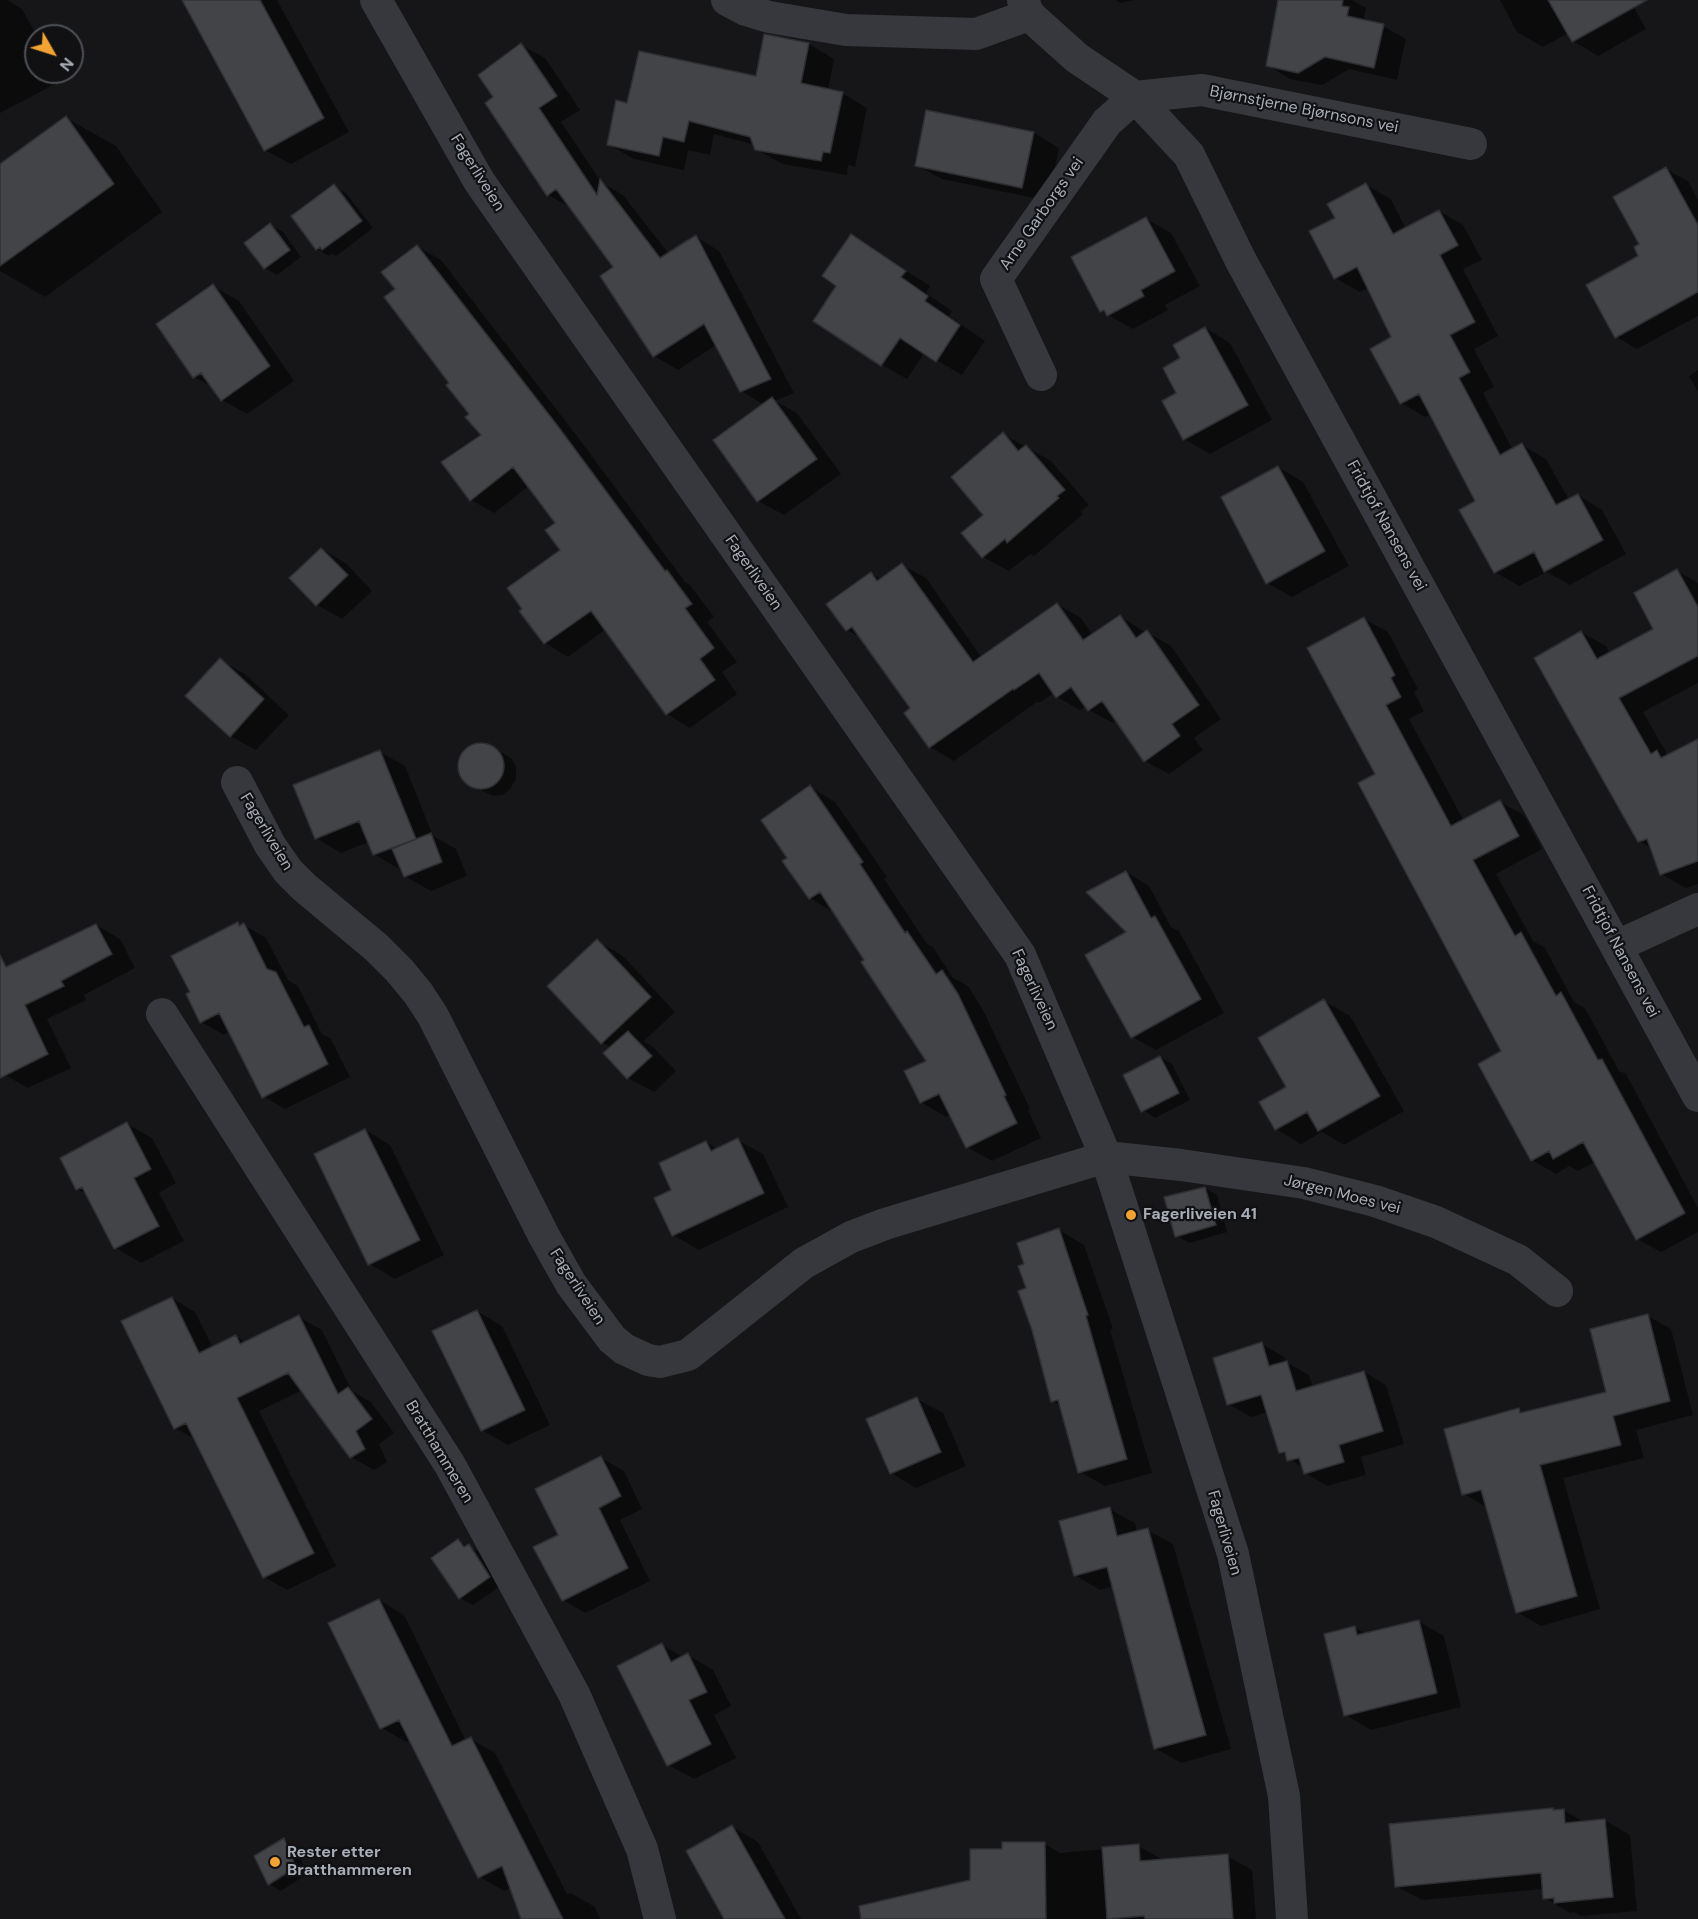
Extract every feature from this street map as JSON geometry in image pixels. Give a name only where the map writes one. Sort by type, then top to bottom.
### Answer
[{"type":"street","name":"Fagerliveien","points":[[376,0],[479,181],[1020,955],[1106,1157],[1233,1554],[1284,1796],[1292,1919]]},
{"type":"street","points":[[727,0],[746,10],[769,17],[846,30],[976,34],[1026,8]]},
{"type":"street","name":"Fridtjof Nansens vei","points":[[1026,8],[1077,58],[1135,97],[1189,155],[1241,261],[1698,1096]]},
{"type":"street","name":"Bjørnstjerne Bjørnsons vei","points":[[1135,97],[1202,90],[1472,144]]},
{"type":"street","name":"Arne Garborgs vei","points":[[1041,375],[996,279],[1107,122],[1135,97]]},
{"type":"street","name":"Fagerliveien","points":[[237,783],[270,845],[288,870],[304,887],[377,948],[418,993],[433,1016],[571,1284],[612,1338],[637,1356],[660,1362],[688,1355],[699,1349],[741,1312],[804,1263],[851,1237],[885,1224],[1106,1157]]},
{"type":"street","points":[[1617,946],[1698,909]]},
{"type":"street","name":"Bratthammeren","points":[[162,1014],[450,1465],[574,1694],[642,1849],[660,1919]]},
{"type":"street","name":"Jørgen Moes vei","points":[[1106,1157],[1181,1165],[1304,1183],[1375,1201],[1436,1222],[1508,1255],[1541,1277],[1557,1291]]},
{"type":"building","points":[[182,0],[260,0],[324,118],[264,151]]},
{"type":"building","points":[[1278,0],[1343,0],[1342,6],[1349,7],[1347,16],[1384,24],[1374,68],[1325,57],[1298,73],[1266,66]]},
{"type":"building","points":[[1548,0],[1647,0],[1572,42]]},
{"type":"building","points":[[764,34],[809,43],[801,83],[843,92],[830,153],[823,152],[821,161],[755,150],[750,137],[689,121],[684,142],[663,137],[659,156],[607,145],[616,100],[627,103],[639,51],[756,76]]},
{"type":"building","points":[[521,43],[557,96],[539,108],[597,195],[600,179],[660,258],[696,235],[771,379],[740,392],[704,324],[653,357],[600,276],[613,267],[556,189],[547,196],[485,103],[493,97],[478,75]]},
{"type":"building","points":[[926,110],[1034,132],[1022,188],[915,166]]},
{"type":"building","points":[[66,116],[114,184],[0,266],[0,164]]},
{"type":"building","points":[[1666,167],[1698,225],[1698,292],[1615,338],[1586,285],[1638,256],[1634,247],[1639,244],[1613,197]]},
{"type":"building","points":[[1366,183],[1393,234],[1439,210],[1458,245],[1440,255],[1475,322],[1450,335],[1470,372],[1459,378],[1500,455],[1522,443],[1556,505],[1578,494],[1603,540],[1544,572],[1534,552],[1494,573],[1459,510],[1475,501],[1419,394],[1400,404],[1370,349],[1391,337],[1357,267],[1334,279],[1309,231],[1335,218],[1327,204]]},
{"type":"building","points":[[334,184],[362,221],[322,250],[320,247],[316,250],[291,216]]},
{"type":"building","points":[[1146,217],[1175,271],[1141,290],[1144,296],[1107,316],[1104,310],[1100,312],[1071,257]]},
{"type":"building","points":[[270,223],[290,250],[264,269],[244,243]]},
{"type":"building","points":[[851,234],[906,271],[901,277],[928,296],[925,301],[960,325],[936,362],[900,338],[881,366],[813,321],[836,286],[822,276]]},
{"type":"building","points":[[417,245],[692,604],[685,608],[714,648],[700,659],[715,680],[666,715],[591,611],[544,644],[519,611],[522,609],[507,588],[560,550],[545,530],[555,523],[513,467],[470,501],[441,462],[481,435],[465,417],[469,414],[446,385],[449,383],[384,297],[395,289],[381,272]]},
{"type":"building","points":[[213,284],[270,366],[221,401],[201,373],[193,378],[156,324]]},
{"type":"building","points":[[1205,327],[1248,405],[1183,440],[1162,401],[1176,393],[1163,368],[1180,358],[1173,345]]},
{"type":"building","points":[[772,397],[817,459],[757,502],[713,440]]},
{"type":"building","points":[[1003,432],[1018,451],[1026,445],[1065,490],[1057,496],[1059,498],[1007,543],[1005,539],[982,558],[961,533],[983,515],[951,477]]},
{"type":"building","points":[[1278,466],[1325,551],[1266,584],[1221,497]]},
{"type":"building","points":[[321,548],[348,575],[316,606],[289,578]]},
{"type":"building","points":[[902,563],[973,662],[1057,603],[1083,640],[1120,615],[1136,638],[1147,630],[1199,705],[1172,724],[1180,736],[1144,762],[1102,701],[1088,711],[1071,687],[1056,698],[1039,673],[929,748],[904,713],[910,708],[852,627],[846,631],[826,604],[871,572],[877,581]]},
{"type":"building","points":[[1677,569],[1698,607],[1698,656],[1619,698],[1651,754],[1657,750],[1661,758],[1698,739],[1698,861],[1660,875],[1647,839],[1638,842],[1534,658],[1581,631],[1597,659],[1653,629],[1634,593]]},
{"type":"building","points":[[1364,617],[1395,675],[1391,678],[1401,697],[1386,705],[1451,826],[1500,800],[1519,836],[1473,860],[1515,936],[1521,932],[1556,996],[1561,992],[1598,1060],[1602,1059],[1685,1213],[1636,1240],[1583,1142],[1553,1159],[1549,1151],[1531,1161],[1478,1064],[1501,1051],[1358,783],[1375,774],[1307,648]]},
{"type":"building","points":[[220,658],[264,699],[230,737],[185,696]]},
{"type":"building","points":[[481,743],[490,744],[498,749],[503,757],[503,775],[498,783],[490,788],[481,789],[472,788],[464,783],[459,775],[458,766],[459,757],[464,749],[472,744]]},
{"type":"building","points":[[380,750],[416,839],[373,855],[359,821],[315,839],[293,785]]},
{"type":"building","points":[[810,785],[863,862],[860,864],[905,933],[907,931],[936,974],[942,970],[958,994],[1017,1123],[966,1148],[939,1094],[920,1103],[904,1071],[926,1061],[861,962],[864,960],[820,892],[809,899],[782,861],[787,858],[761,820]]},
{"type":"building","points":[[431,833],[442,862],[404,877],[392,849]]},
{"type":"building","points":[[1126,871],[1151,918],[1155,916],[1201,999],[1131,1038],[1085,955],[1126,932],[1086,892]]},
{"type":"building","points":[[238,922],[239,926],[244,923],[267,969],[276,972],[304,1027],[309,1025],[328,1064],[262,1098],[219,1013],[200,1023],[186,994],[190,992],[171,956]]},
{"type":"building","points":[[96,924],[112,954],[61,981],[64,986],[25,1005],[48,1054],[0,1078],[0,955],[6,967]]},
{"type":"building","points":[[597,939],[651,997],[601,1044],[547,986]]},
{"type":"building","points":[[1324,999],[1380,1096],[1318,1131],[1307,1112],[1275,1130],[1259,1102],[1286,1087],[1258,1038]]},
{"type":"building","points":[[628,1031],[652,1056],[627,1079],[603,1053]]},
{"type":"building","points":[[1160,1056],[1179,1093],[1141,1112],[1123,1075]]},
{"type":"building","points":[[127,1122],[151,1169],[134,1178],[159,1226],[114,1249],[82,1187],[76,1190],[60,1158]]},
{"type":"building","points":[[365,1129],[420,1240],[368,1265],[314,1154]]},
{"type":"building","points":[[738,1138],[764,1193],[672,1236],[654,1198],[671,1190],[659,1163],[706,1141],[711,1151]]},
{"type":"building","points":[[1205,1187],[1216,1225],[1175,1237],[1164,1197]]},
{"type":"building","points":[[1059,1228],[1088,1315],[1086,1316],[1127,1459],[1078,1473],[1058,1400],[1051,1402],[1032,1330],[1018,1291],[1026,1288],[1018,1266],[1024,1264],[1017,1243]]},
{"type":"building","points":[[172,1297],[199,1353],[236,1335],[240,1344],[299,1315],[338,1394],[348,1387],[372,1419],[356,1431],[365,1449],[350,1458],[288,1373],[237,1398],[314,1553],[263,1578],[186,1423],[174,1429],[121,1321]]},
{"type":"building","points":[[477,1310],[525,1410],[481,1431],[432,1331]]},
{"type":"building","points":[[1648,1314],[1670,1401],[1613,1416],[1621,1445],[1540,1465],[1577,1596],[1516,1613],[1481,1490],[1462,1495],[1444,1429],[1519,1408],[1520,1413],[1606,1392],[1590,1329]]},
{"type":"building","points":[[1262,1342],[1269,1366],[1287,1361],[1296,1391],[1364,1371],[1383,1431],[1339,1445],[1344,1462],[1304,1474],[1299,1458],[1287,1461],[1285,1452],[1279,1453],[1261,1395],[1227,1405],[1213,1358]]},
{"type":"building","points":[[917,1397],[941,1452],[890,1474],[866,1419]]},
{"type":"building","points":[[601,1456],[621,1496],[599,1508],[628,1568],[562,1601],[533,1547],[558,1535],[535,1489]]},
{"type":"building","points":[[1110,1507],[1117,1536],[1148,1528],[1206,1735],[1154,1749],[1107,1567],[1074,1576],[1059,1521]]},
{"type":"building","points":[[458,1539],[464,1547],[469,1544],[490,1577],[459,1599],[431,1558]]},
{"type":"building","points":[[379,1599],[452,1746],[471,1737],[563,1919],[521,1919],[502,1866],[478,1878],[399,1720],[380,1729],[328,1623]]},
{"type":"building","points":[[1419,1620],[1437,1693],[1344,1716],[1324,1634],[1355,1626],[1357,1635]]},
{"type":"building","points":[[662,1643],[671,1662],[688,1653],[707,1692],[689,1700],[711,1744],[667,1766],[617,1666]]},
{"type":"building","points":[[1553,1808],[1553,1810],[1564,1809],[1565,1823],[1605,1819],[1613,1897],[1554,1903],[1554,1898],[1543,1899],[1541,1873],[1395,1887],[1389,1824]]},
{"type":"building","points":[[732,1825],[785,1919],[724,1919],[686,1851]]},
{"type":"building","name":"Rester etter Bratthammeren","points":[[284,1838],[296,1867],[268,1885],[254,1856]]},
{"type":"building","points":[[1002,1842],[1045,1842],[1046,1919],[861,1919],[859,1906],[970,1880],[970,1849],[1002,1849]]},
{"type":"building","points":[[1139,1844],[1140,1861],[1228,1854],[1233,1919],[1145,1919],[1144,1916],[1107,1919],[1102,1847]]},
{"type":"place","name":"Fagerliveien 41","points":[[1131,1215]]},
{"type":"place","name":"Rester etter Bratthammeren","points":[[275,1862]]}]
